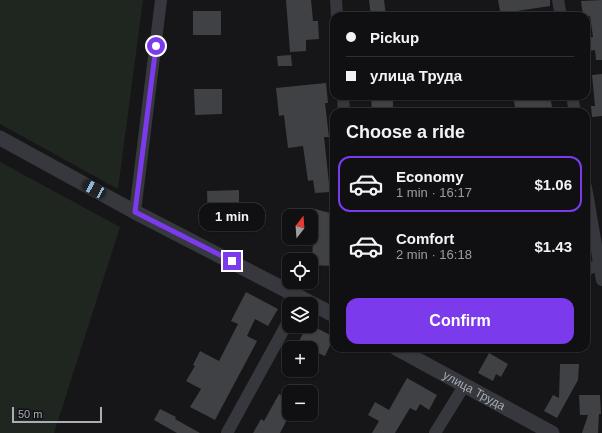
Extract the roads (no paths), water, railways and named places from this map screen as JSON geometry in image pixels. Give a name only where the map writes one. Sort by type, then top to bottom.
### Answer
[{"type":"street","points":[[135,212],[161,0]]},
{"type":"street","points":[[336,0],[337,12]]},
{"type":"street","points":[[558,0],[560,12]]},
{"type":"street","points":[[0,138],[293,297]]},
{"type":"street","points":[[590,213],[595,246],[601,264],[602,280]]},
{"type":"street","points":[[590,268],[601,264]]},
{"type":"street","points":[[318,308],[330,313]]},
{"type":"street","points":[[227,433],[282,333]]},
{"type":"street","name":"улица Труда","points":[[403,352],[552,433]]},
{"type":"street","points":[[435,433],[464,386]]}]
